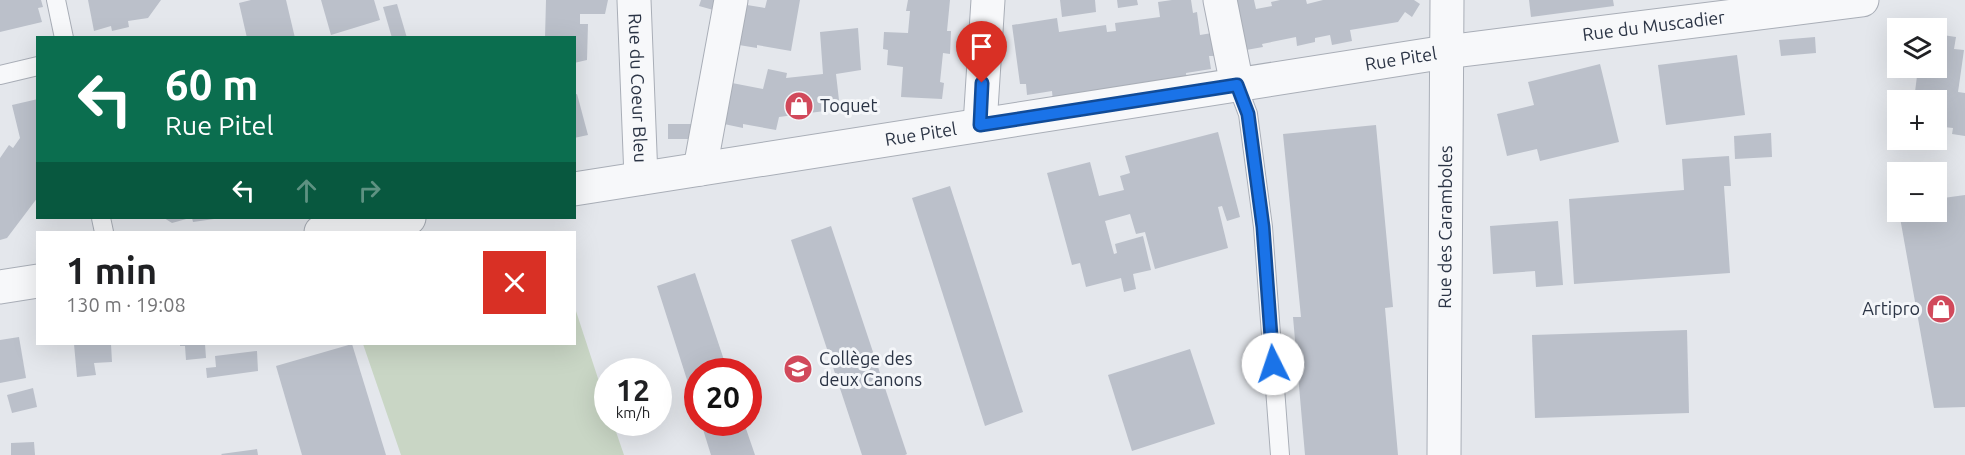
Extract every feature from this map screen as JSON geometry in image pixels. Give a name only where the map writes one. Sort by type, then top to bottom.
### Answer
[{"type":"street","name":"Rue du Coeur Bleu","points":[[634,0],[641,178]]},
{"type":"street","points":[[700,169],[732,0]]},
{"type":"street","points":[[980,125],[988,0]]},
{"type":"street","points":[[1220,0],[1237,85]]},
{"type":"street","name":"Rue des Caramboles","points":[[1444,455],[1446,0]]},
{"type":"street","name":"Rue du Muscadier","points":[[1446,52],[1862,0]]},
{"type":"street","name":"Rue Pitel","points":[[576,189],[1446,52]]},
{"type":"street","points":[[327,231],[403,219]]},
{"type":"street","points":[[0,287],[36,281]]},
{"type":"lane","points":[[56,0],[64,36]]},
{"type":"lane","points":[[0,75],[36,66]]},
{"type":"lane","points":[[1237,85],[1248,114],[1263,227],[1280,455]]},
{"type":"green space","points":[[576,311],[594,366],[594,436],[617,436],[624,455],[401,455],[363,345],[576,345]]},
{"type":"building","points":[[0,0],[41,0],[43,7],[38,8],[42,22],[0,32]]},
{"type":"building","points":[[88,0],[161,0],[148,18],[128,21],[129,27],[112,31],[111,26],[94,31]]},
{"type":"building","points":[[251,0],[286,0],[295,36],[247,36],[239,3]]},
{"type":"building","points":[[321,0],[374,0],[380,20],[331,35]]},
{"type":"building","points":[[546,0],[608,0],[605,14],[580,14],[580,24],[588,24],[587,60],[576,63],[576,36],[545,36]]},
{"type":"building","points":[[701,0],[721,0],[717,11],[699,6]]},
{"type":"building","points":[[767,0],[800,0],[791,51],[757,45],[757,48],[739,45],[747,5],[765,8]]},
{"type":"building","points":[[908,0],[950,0],[947,31],[951,31],[950,54],[943,53],[940,82],[944,83],[942,99],[901,97],[903,67],[887,65],[888,50],[883,49],[884,32],[908,33],[910,11],[906,11]]},
{"type":"building","points":[[1060,0],[1095,0],[1096,12],[1062,17]]},
{"type":"building","points":[[1117,0],[1137,0],[1138,5],[1118,8]]},
{"type":"building","points":[[1191,0],[1193,13],[1197,12],[1200,35],[1212,33],[1215,56],[1209,56],[1211,69],[1186,73],[1187,84],[1053,102],[1052,91],[1027,95],[1026,84],[1020,84],[1012,25],[1057,18],[1059,32],[1106,25],[1107,32],[1116,31],[1115,23],[1160,17],[1158,2]]},
{"type":"building","points":[[1237,0],[1254,0],[1256,9],[1272,6],[1271,2],[1280,0],[1306,0],[1307,4],[1323,0],[1414,0],[1420,4],[1412,17],[1405,12],[1398,22],[1350,30],[1352,41],[1332,45],[1330,35],[1315,38],[1315,42],[1297,46],[1296,37],[1246,50]]},
{"type":"building","points":[[1529,0],[1613,0],[1614,6],[1531,17]]},
{"type":"building","points":[[397,4],[406,36],[391,36],[383,7]]},
{"type":"building","points":[[858,28],[861,70],[836,74],[840,109],[779,117],[776,130],[743,124],[743,128],[724,124],[732,83],[763,89],[768,69],[787,73],[786,78],[823,74],[820,32]]},
{"type":"building","points":[[1947,36],[1956,37],[1954,49],[1964,50],[1958,92],[1965,93],[1965,136],[1952,134],[1953,128],[1947,127],[1947,90],[1915,90],[1917,78],[1947,78]]},
{"type":"building","points":[[1815,37],[1816,53],[1781,56],[1779,40]]},
{"type":"building","points":[[1737,55],[1745,115],[1666,125],[1658,65]]},
{"type":"building","points":[[1600,64],[1619,142],[1540,161],[1537,149],[1507,156],[1497,114],[1534,105],[1528,82]]},
{"type":"building","points":[[576,94],[588,135],[576,138]]},
{"type":"building","points":[[36,99],[36,200],[7,238],[0,240],[0,158],[9,145],[13,148],[20,138],[12,105]]},
{"type":"building","points":[[668,124],[697,124],[695,139],[668,139]]},
{"type":"building","points":[[1376,125],[1393,307],[1385,308],[1398,455],[1305,455],[1293,317],[1301,317],[1283,134]]},
{"type":"building","points":[[1218,132],[1240,217],[1227,221],[1222,206],[1218,207],[1228,248],[1155,269],[1145,232],[1136,234],[1130,214],[1105,221],[1114,254],[1117,253],[1115,244],[1143,236],[1151,270],[1133,274],[1136,289],[1124,292],[1121,278],[1086,287],[1080,263],[1072,265],[1047,173],[1090,162],[1099,196],[1124,190],[1120,176],[1130,173],[1125,156]]},
{"type":"building","points":[[1771,133],[1772,157],[1735,159],[1734,136]]},
{"type":"building","points":[[1729,156],[1731,186],[1724,186],[1730,273],[1574,284],[1569,199],[1684,190],[1682,159]]},
{"type":"building","points":[[950,186],[1023,412],[985,426],[912,198]]},
{"type":"building","name":"Artipro","points":[[1965,195],[1965,407],[1934,408],[1901,222],[1947,222],[1947,197]]},
{"type":"building","points":[[166,219],[186,219],[172,223]]},
{"type":"building","points":[[192,219],[214,219],[193,222]]},
{"type":"building","points":[[1558,221],[1563,285],[1536,287],[1535,271],[1493,274],[1490,226]]},
{"type":"building","points":[[831,226],[907,454],[905,455],[862,455],[791,240]]},
{"type":"building","points":[[695,273],[723,358],[684,358],[684,370],[657,286]]},
{"type":"building","points":[[1687,330],[1689,413],[1535,418],[1532,335]]},
{"type":"building","points":[[19,337],[26,378],[0,383],[0,340]]},
{"type":"building","points":[[74,345],[111,345],[112,362],[94,363],[96,375],[77,377]]},
{"type":"building","points":[[205,345],[206,358],[186,360],[185,346],[180,346]]},
{"type":"building","points":[[352,345],[386,455],[302,455],[276,366]]},
{"type":"building","points":[[1190,349],[1215,424],[1132,451],[1108,375]]},
{"type":"building","points":[[257,351],[258,371],[207,378],[206,368],[216,367],[215,356]]},
{"type":"building","points":[[33,388],[37,407],[12,413],[7,395]]},
{"type":"building","points":[[705,436],[748,436],[755,455],[711,455]]},
{"type":"building","points":[[34,442],[35,455],[11,455],[11,443]]},
{"type":"building","points":[[257,449],[258,455],[221,454]]},
{"type":"place","name":"Toquet","points":[[799,106]]},
{"type":"place","name":"Artipro","points":[[1941,309]]},
{"type":"place","name":"Collège des deux Canons","points":[[798,369]]},
{"type":"route","points":[[982,83],[980,125],[1237,85],[1248,114],[1263,227],[1273,364]]}]
